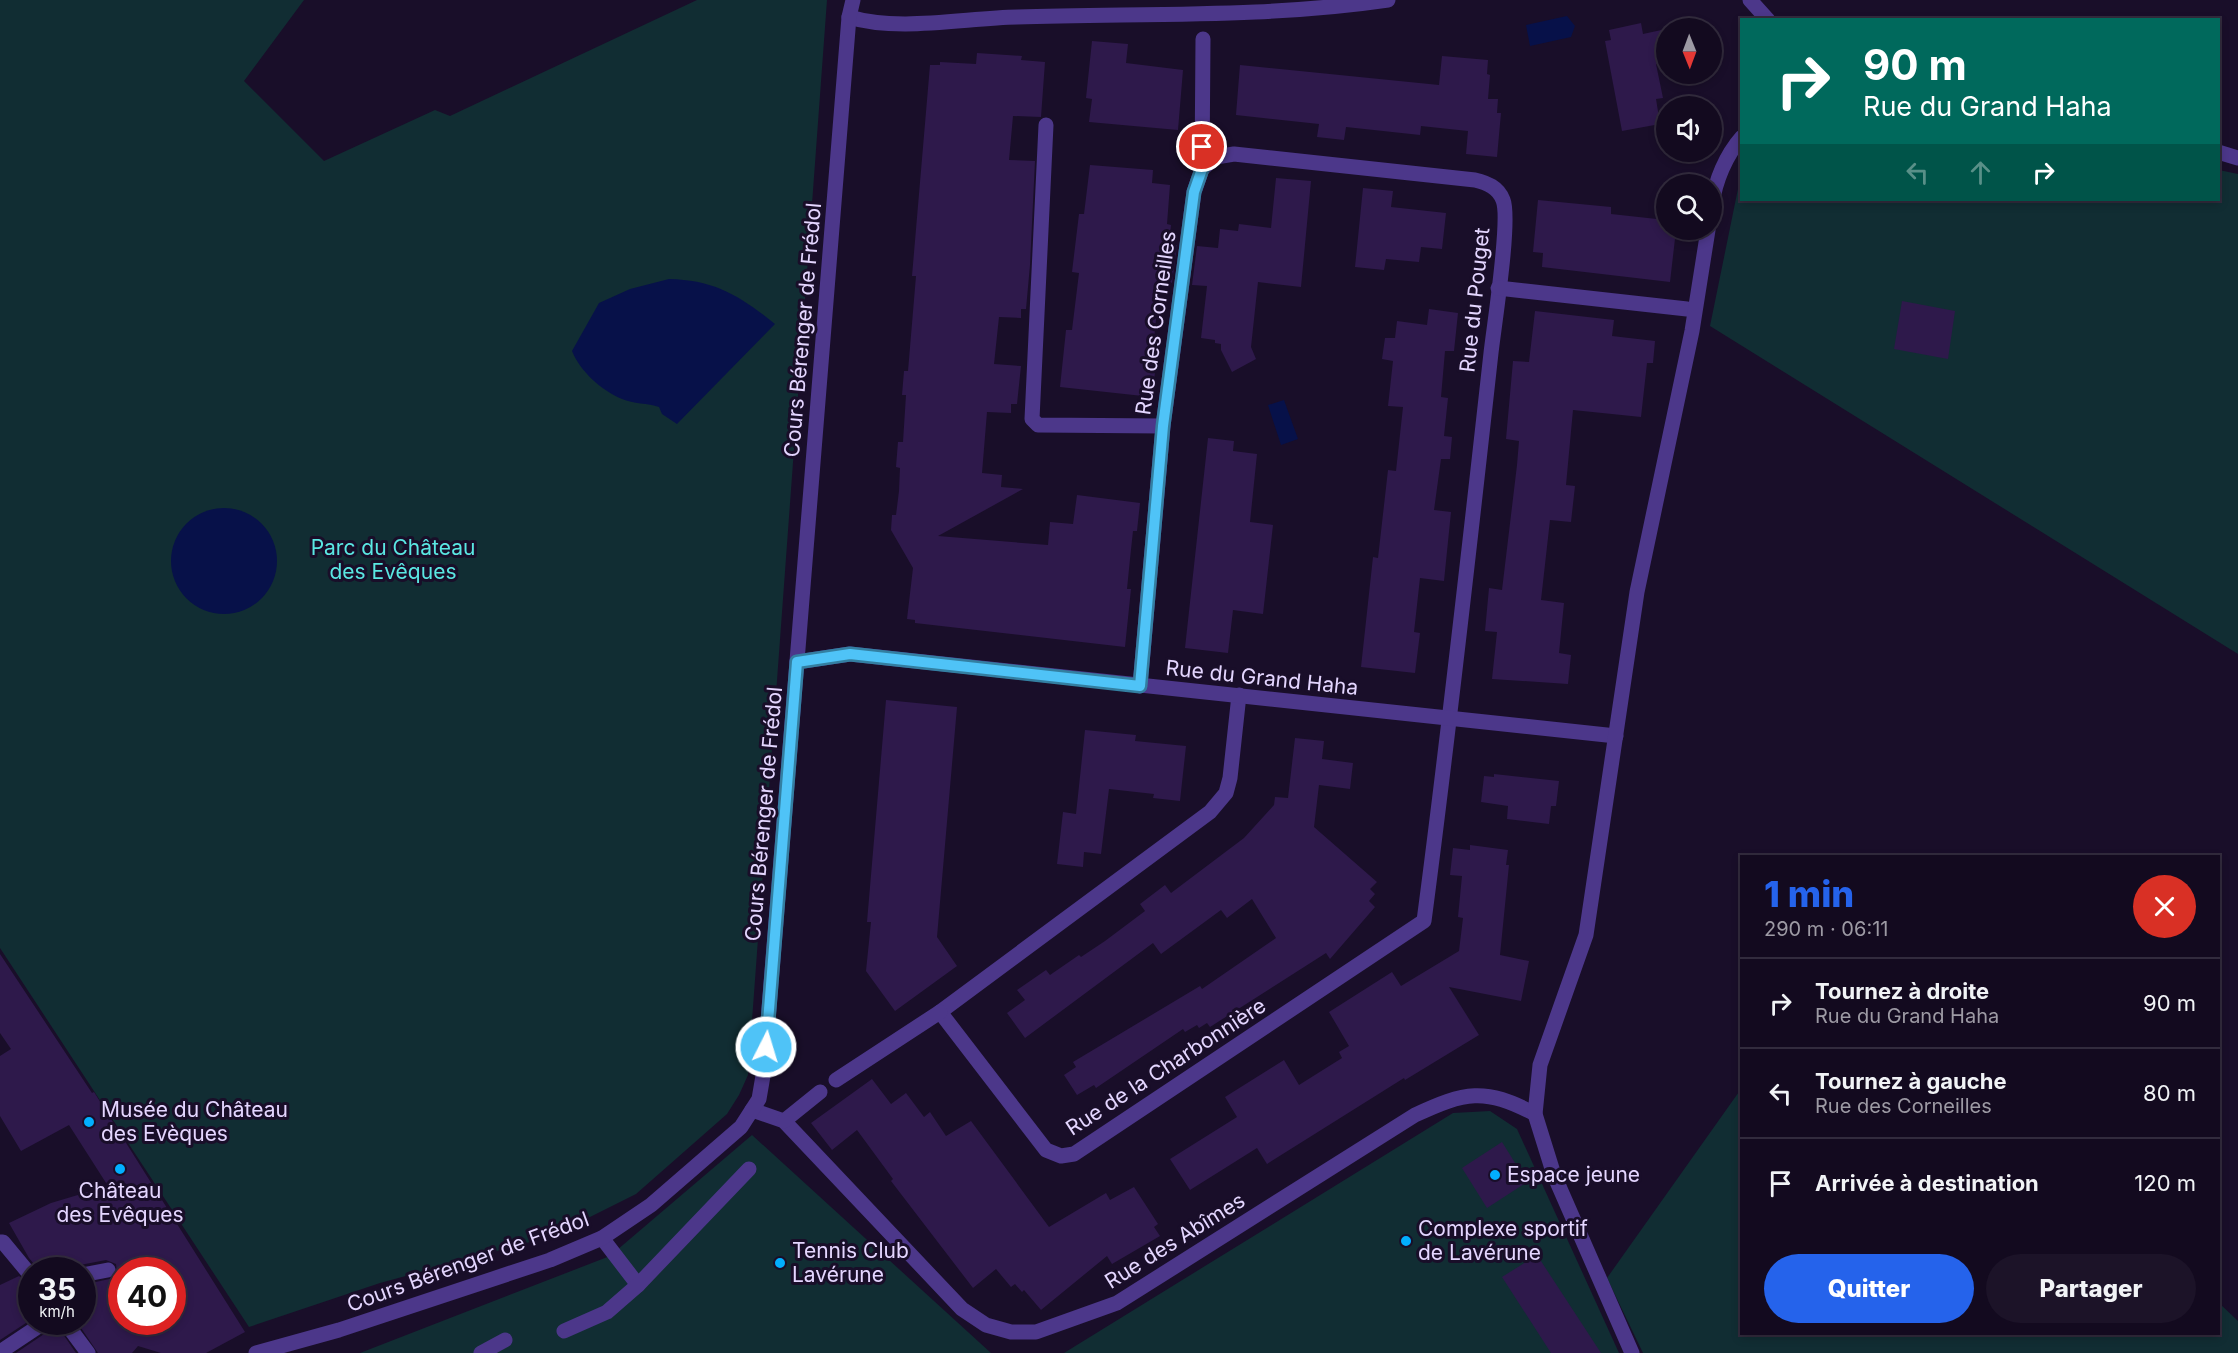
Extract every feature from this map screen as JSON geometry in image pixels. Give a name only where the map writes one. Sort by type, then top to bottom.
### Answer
[{"type":"street","name":"Cours Bérenger de Frédol","points":[[256,1353],[302,1348],[550,1260],[602,1238],[660,1197],[741,1126],[759,1099],[764,1070],[849,17],[853,0]]},
{"type":"street","points":[[849,17],[862,21],[902,23],[1014,17],[1294,11],[1388,0]]},
{"type":"street","points":[[1750,0],[1766,18]]},
{"type":"street","name":"Rue des Corneilles","points":[[1140,686],[1163,426],[1194,192],[1202,169],[1203,39]]},
{"type":"street","points":[[1046,125],[1032,419],[1038,424],[1163,426]]},
{"type":"street","points":[[1721,174],[1732,148],[1740,139]]},
{"type":"street","points":[[2220,153],[2238,158]]},
{"type":"street","name":"Rue du Pouget","points":[[1202,169],[1216,158],[1234,154],[1475,180],[1491,184],[1503,200],[1505,216],[1498,288],[1450,719]]},
{"type":"street","points":[[1632,1353],[1554,1175],[1535,1114],[1540,1065],[1586,935],[1637,592],[1692,331],[1706,240]]},
{"type":"street","points":[[1498,288],[1688,309]]},
{"type":"street","name":"Rue du Grand Haha","points":[[797,662],[850,654],[1616,736]]},
{"type":"street","points":[[836,1080],[940,1012],[1210,812],[1226,793],[1230,778],[1239,695]]},
{"type":"street","name":"Rue de la Charbonnière","points":[[940,1012],[1046,1150],[1060,1156],[1074,1154],[1424,921],[1450,719]]},
{"type":"street","points":[[784,1121],[820,1092]]},
{"type":"street","name":"Rue des Abîmes","points":[[752,1110],[784,1121],[962,1309],[986,1325],[1011,1332],[1036,1332],[1117,1304],[1415,1115],[1455,1097],[1484,1095],[1509,1100],[1535,1114]]},
{"type":"street","points":[[564,1331],[607,1312],[638,1285],[749,1170]]},
{"type":"street","points":[[602,1238],[638,1285]]},
{"type":"street","points":[[0,1242],[3,1242],[18,1260]]},
{"type":"street","points":[[96,1272],[108,1270]]},
{"type":"street","points":[[0,1352],[26,1335]]},
{"type":"street","points":[[75,1335],[88,1353]]},
{"type":"street","points":[[481,1353],[506,1340]]},
{"type":"green space","name":"Parc du Château des Evêques","points":[[0,0],[304,0],[244,81],[324,161],[435,110],[450,116],[697,0],[827,0],[748,1075],[727,1114],[636,1194],[552,1236],[380,1283],[249,1327],[0,948]]},
{"type":"green space","points":[[2220,170],[2238,174],[2238,654],[1710,326],[1740,179],[1740,201],[2220,201]]},
{"type":"green space","points":[[1740,1090],[1740,1335],[2220,1335],[2220,1304],[2238,1321],[2238,1353],[1643,1353],[1607,1278]]},
{"type":"green space","name":"Complexe sportif de Lavérune","points":[[1490,1111],[1517,1129],[1619,1353],[1064,1353],[1453,1113]]},
{"type":"green space","points":[[752,1135],[991,1353],[360,1353],[610,1256]]},
{"type":"shaded area","points":[[1567,16],[1575,26],[1571,37],[1530,46],[1526,25]]},
{"type":"shaded area","points":[[669,279],[700,283],[726,291],[775,324],[677,424],[662,414],[659,407],[626,401],[606,391],[580,366],[572,351],[599,303],[630,289]]},
{"type":"shaded area","points":[[1284,400],[1298,439],[1281,445],[1268,405]]},
{"type":"shaded area","points":[[224,508],[244,512],[261,524],[273,541],[277,561],[273,581],[261,598],[244,610],[224,614],[204,610],[187,598],[175,581],[171,561],[175,541],[187,524],[204,512]]},
{"type":"building","points":[[1641,23],[1643,34],[1656,31],[1656,84],[1660,84],[1663,96],[1656,96],[1656,125],[1622,131],[1605,41],[1611,40],[1609,30]]},
{"type":"building","points":[[1092,41],[1128,44],[1126,63],[1183,70],[1178,130],[1089,122],[1092,99],[1086,98]]},
{"type":"building","points":[[977,53],[1022,56],[1021,60],[1045,62],[1041,117],[1013,116],[1009,160],[1035,161],[1026,309],[1021,309],[1021,318],[999,317],[994,364],[1021,366],[1017,404],[1011,404],[1011,413],[987,412],[982,473],[1002,475],[1001,487],[1023,489],[938,536],[1048,545],[1050,522],[1073,524],[1077,495],[1140,503],[1137,531],[1133,531],[1130,559],[1127,589],[1131,589],[1125,647],[915,623],[915,620],[907,619],[913,568],[891,530],[892,515],[896,515],[899,491],[900,468],[896,467],[898,442],[903,442],[906,395],[902,395],[904,371],[908,371],[916,276],[912,276],[930,65],[940,65],[940,62],[976,64]]},
{"type":"building","points":[[1442,56],[1488,60],[1487,74],[1490,75],[1488,99],[1498,99],[1497,113],[1501,113],[1497,157],[1466,154],[1468,131],[1421,126],[1420,135],[1346,127],[1344,140],[1317,137],[1319,124],[1236,115],[1240,65],[1439,85]]},
{"type":"building","points":[[1090,165],[1153,170],[1152,183],[1170,185],[1167,224],[1171,225],[1169,244],[1177,245],[1172,283],[1160,281],[1154,339],[1159,340],[1152,397],[1060,387],[1066,330],[1072,330],[1079,273],[1072,272],[1079,214],[1084,214]]},
{"type":"building","points":[[1276,178],[1311,181],[1301,287],[1258,282],[1251,347],[1256,359],[1232,372],[1221,350],[1221,344],[1215,343],[1215,340],[1201,338],[1207,286],[1192,285],[1197,246],[1218,248],[1220,229],[1238,231],[1239,224],[1271,228]]},
{"type":"building","points":[[1363,188],[1393,191],[1391,207],[1446,213],[1442,249],[1421,247],[1419,262],[1386,259],[1384,270],[1355,267]]},
{"type":"building","points":[[1538,200],[1611,207],[1611,214],[1656,219],[1656,240],[1675,240],[1670,282],[1542,267],[1543,253],[1533,252]]},
{"type":"building","points":[[1902,301],[1955,311],[1948,359],[1894,349]]},
{"type":"building","points":[[1429,309],[1458,313],[1454,351],[1445,351],[1441,397],[1448,398],[1444,436],[1452,437],[1450,459],[1441,459],[1434,510],[1451,512],[1444,581],[1420,578],[1414,632],[1420,633],[1415,673],[1361,667],[1373,557],[1378,558],[1388,470],[1396,471],[1403,407],[1388,406],[1393,361],[1382,359],[1385,338],[1395,338],[1397,321],[1427,325]]},
{"type":"building","points":[[1535,311],[1614,320],[1612,336],[1655,341],[1653,363],[1647,363],[1641,417],[1573,410],[1566,485],[1575,486],[1571,522],[1550,520],[1541,600],[1564,603],[1559,653],[1571,655],[1568,684],[1492,679],[1497,632],[1485,631],[1489,588],[1502,590],[1517,465],[1519,441],[1506,439],[1513,361],[1529,362]]},
{"type":"building","points":[[1208,438],[1234,441],[1233,451],[1257,454],[1250,522],[1273,525],[1263,614],[1233,610],[1228,653],[1185,648]]},
{"type":"building","points":[[886,700],[957,707],[937,937],[957,966],[895,1011],[866,971],[871,922],[867,922]]},
{"type":"building","points":[[1085,730],[1136,735],[1135,741],[1186,746],[1180,801],[1153,798],[1154,794],[1109,789],[1101,854],[1084,852],[1083,867],[1057,864],[1063,812],[1076,814]]},
{"type":"building","points":[[1295,738],[1324,741],[1322,759],[1353,763],[1350,789],[1319,785],[1314,827],[1377,882],[1370,889],[1375,894],[1369,901],[1375,907],[1330,959],[1326,953],[1210,1027],[1207,1023],[1199,1028],[1197,1025],[1185,1032],[1183,1029],[1096,1088],[1094,1085],[1077,1095],[1064,1075],[1076,1067],[1073,1062],[1200,986],[1202,989],[1276,938],[1252,899],[1227,918],[1221,910],[1161,954],[1153,943],[1025,1038],[1007,1013],[1025,1000],[1017,990],[1046,970],[1050,975],[1105,941],[1145,911],[1140,904],[1165,885],[1171,893],[1244,838],[1274,805],[1275,797],[1288,798]]},
{"type":"building","points":[[1494,774],[1559,781],[1556,806],[1551,806],[1549,824],[1507,819],[1508,806],[1481,802],[1484,776],[1494,777]]},
{"type":"building","points":[[1470,845],[1508,850],[1506,865],[1509,865],[1500,955],[1529,961],[1521,1001],[1449,987],[1479,1035],[1405,1080],[1404,1078],[1267,1164],[1257,1148],[1190,1190],[1170,1159],[1237,1117],[1225,1097],[1284,1060],[1299,1085],[1342,1058],[1339,1052],[1349,1046],[1329,1012],[1392,972],[1401,986],[1459,951],[1463,918],[1458,917],[1462,876],[1450,875],[1453,848],[1470,850]]},
{"type":"building","name":"Château des Evêques","points":[[0,954],[92,1093],[94,1092],[245,1332],[206,1353],[161,1353],[138,1346],[132,1353],[98,1353],[86,1335],[96,1335],[96,1282],[108,1279],[108,1335],[186,1335],[186,1257],[108,1257],[108,1261],[96,1262],[96,1257],[28,1257],[9,1223],[51,1203],[108,1186],[69,1125],[21,1151],[0,1116],[0,1056],[11,1049],[0,1033]]},
{"type":"building","points":[[872,1079],[891,1104],[906,1093],[924,1117],[930,1112],[946,1136],[971,1121],[1049,1227],[1106,1193],[1110,1200],[1134,1187],[1158,1224],[1154,1227],[1160,1236],[1112,1264],[1107,1256],[1041,1310],[1024,1290],[1022,1292],[1015,1284],[1011,1287],[996,1269],[973,1288],[891,1181],[893,1179],[857,1130],[832,1150],[811,1123]]},
{"type":"building","name":"Espace jeune","points":[[1502,1142],[1527,1182],[1487,1208],[1462,1168]]},
{"type":"building","points":[[1537,1255],[1601,1353],[1551,1353],[1502,1277]]},
{"type":"building","points":[[18,1276],[18,1328],[0,1340],[0,1285]]},
{"type":"building","points":[[43,1335],[64,1335],[76,1353],[16,1353]]},
{"type":"place","name":"Musée du Château des Evèques","points":[[89,1122]]},
{"type":"place","name":"Château des Evêques","points":[[120,1169]]},
{"type":"place","name":"Espace jeune","points":[[1495,1175]]},
{"type":"place","name":"Complexe sportif de Lavérune","points":[[1406,1241]]},
{"type":"place","name":"Tennis Club Lavérune","points":[[780,1263]]},
{"type":"route","points":[[766,1047],[797,662],[850,654],[1140,686],[1163,426],[1194,192],[1202,169],[1202,147]]}]
